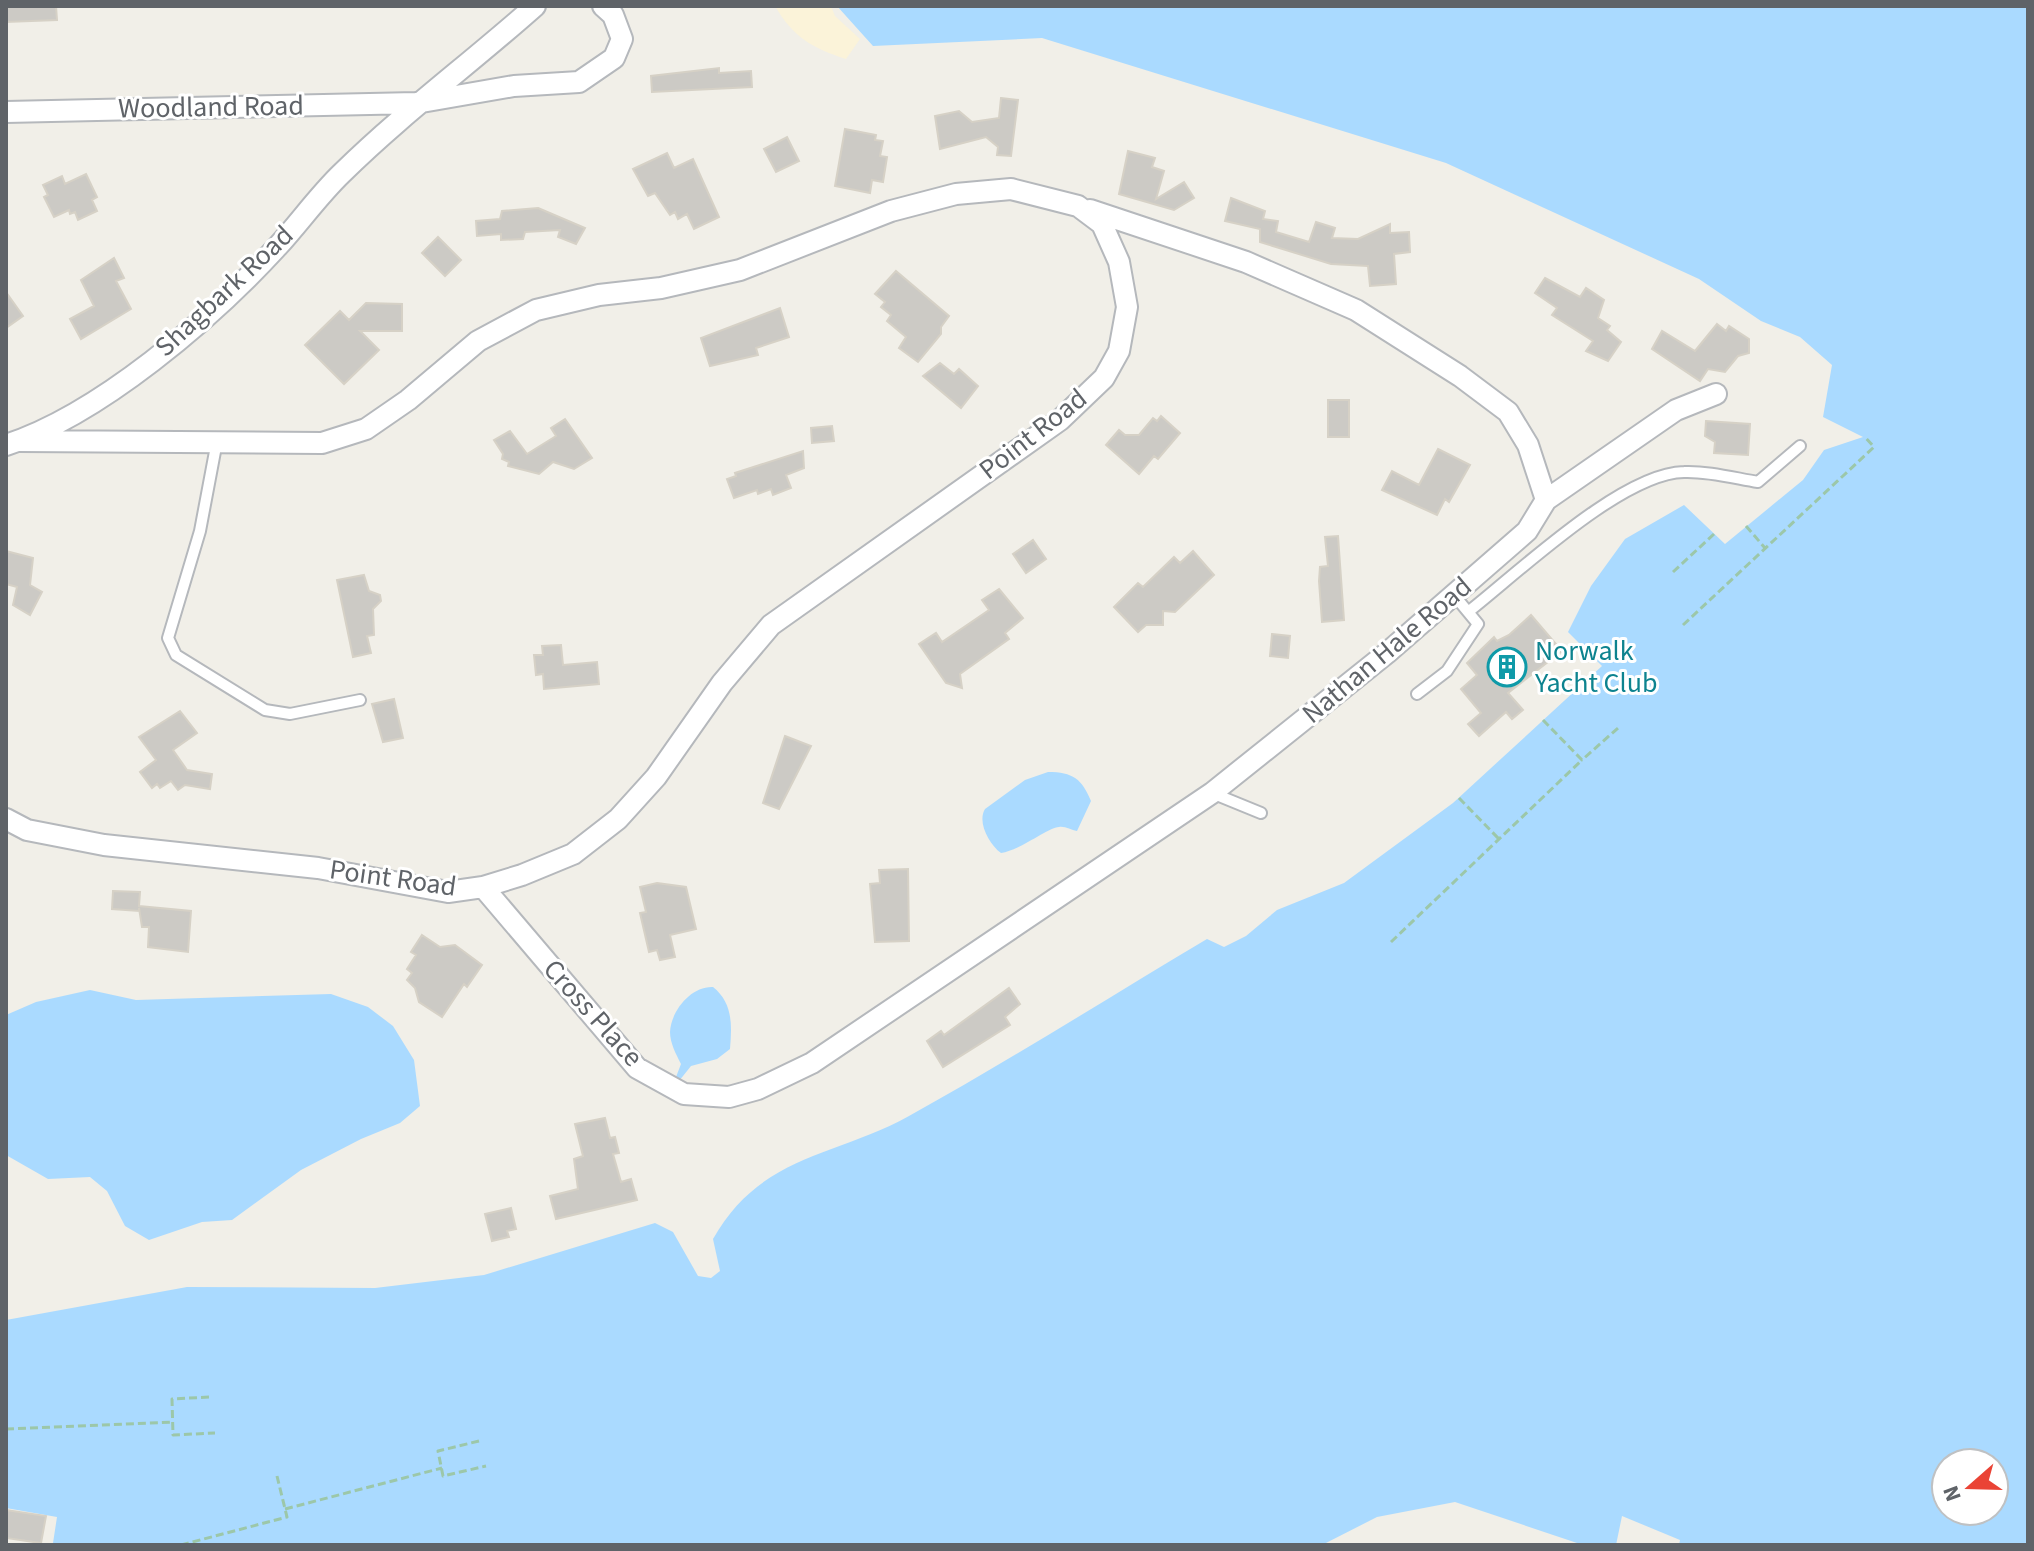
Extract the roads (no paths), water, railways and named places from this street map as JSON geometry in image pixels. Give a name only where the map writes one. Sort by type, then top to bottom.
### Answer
[{"type":"street","name":"Shagbark Road","points":[[13,443],[105,394],[205,315],[277,248],[340,175],[416,103],[459,73],[535,6]]},
{"type":"street","points":[[416,103],[514,86],[579,82],[614,58],[622,39],[613,15],[603,6]]},
{"type":"street","name":"Woodland Road","points":[[6,112],[416,103]]},
{"type":"street","name":"Point Road","points":[[6,819],[27,830],[104,845],[318,868],[448,892],[483,887],[573,854],[618,819],[656,777],[722,683],[771,625],[1060,420],[1104,378],[1119,351],[1127,307],[1119,262],[1102,224],[1078,206],[1011,189],[956,194],[891,211],[740,270],[661,288],[599,295],[536,310],[478,341],[408,400],[366,429],[322,443],[13,443]]},
{"type":"street","points":[[1078,206],[1246,262],[1356,310],[1460,376],[1508,412],[1528,445],[1546,500],[1676,410],[1716,394]]},
{"type":"street","name":"Nathan Hale Road","points":[[729,1097],[758,1089],[812,1063],[1212,793],[1454,595],[1527,531],[1546,500]]},
{"type":"street","name":"Cross Place","points":[[483,887],[637,1068],[684,1094],[729,1097]]},
{"type":"lane","points":[[217,441],[200,531],[168,638],[169,646],[176,655],[265,710],[290,714],[360,700]]},
{"type":"lane","points":[[1468,612],[1620,494],[1658,476],[1684,472],[1758,482],[1800,446]]},
{"type":"lane","points":[[1417,694],[1447,671],[1478,624],[1454,595]]},
{"type":"lane","points":[[1212,793],[1261,813]]},
{"type":"water","points":[[837,6],[2028,6],[2028,1545],[1679,1545],[1680,1540],[1622,1516],[1616,1545],[1583,1545],[1455,1502],[1377,1517],[1322,1545],[63,1545],[53,1543],[57,1517],[6,1508],[6,1320],[187,1287],[375,1288],[484,1275],[655,1223],[673,1232],[698,1276],[711,1278],[720,1271],[713,1239],[732,1211],[753,1190],[777,1174],[909,1116],[1207,939],[1224,947],[1246,936],[1277,910],[1344,883],[1453,803],[1602,666],[1568,632],[1591,586],[1625,539],[1684,505],[1725,544],[1803,480],[1824,450],[1863,437],[1823,417],[1832,365],[1800,337],[1761,321],[1699,279],[1446,163],[1042,38],[873,46]]},
{"type":"water","points":[[1048,772],[1076,778],[1088,793],[1091,801],[1077,831],[1054,828],[1001,853],[986,832],[982,820],[985,809],[1025,780]]},
{"type":"water","points":[[713,987],[728,1007],[730,1049],[717,1059],[691,1066],[679,1081],[676,1077],[681,1064],[670,1036],[671,1024],[678,1008],[690,995]]},
{"type":"water","points":[[90,990],[136,1000],[331,994],[368,1007],[393,1026],[414,1060],[420,1106],[400,1123],[301,1170],[232,1220],[202,1222],[149,1240],[125,1226],[107,1191],[90,1177],[48,1179],[6,1155],[6,1015],[36,1002]]},
{"type":"place","name":"Norwalk Yacht Club","points":[[1507,667]]}]
